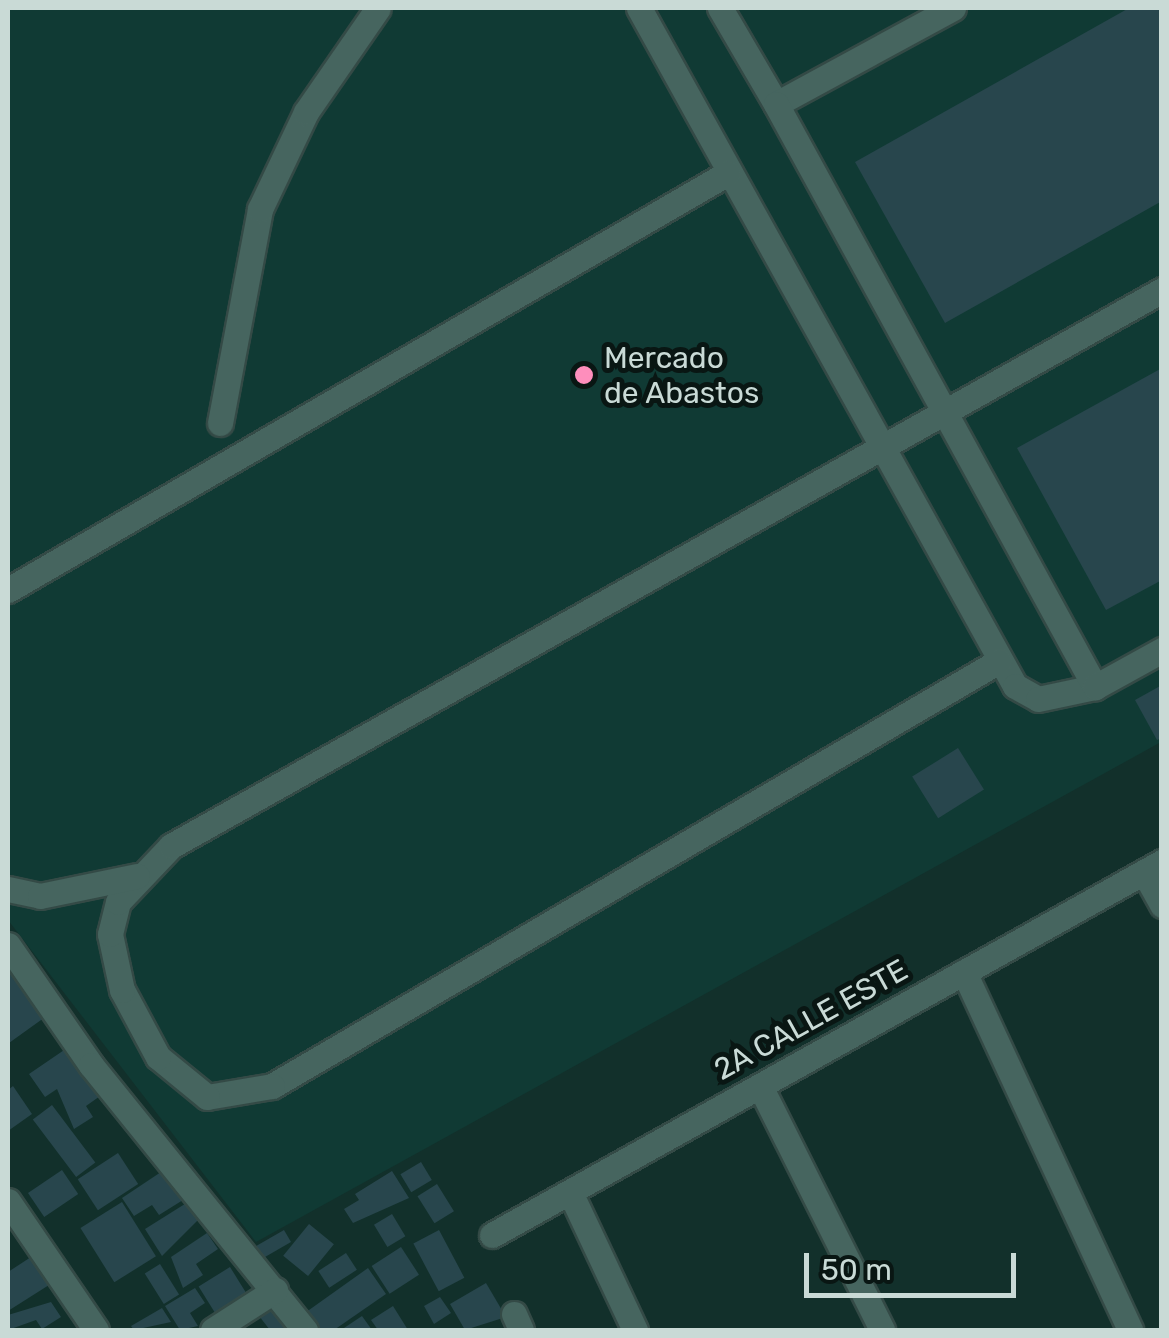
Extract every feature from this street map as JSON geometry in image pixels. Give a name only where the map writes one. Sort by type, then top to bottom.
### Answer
[{"type":"street","points":[[220,422],[260,209],[306,112],[378,8]]},
{"type":"street","points":[[639,8],[1015,686],[1038,700],[1095,687],[1162,650]]},
{"type":"street","points":[[720,8],[1095,687]]},
{"type":"street","points":[[776,104],[952,8]]},
{"type":"street","points":[[8,590],[728,173]]},
{"type":"street","points":[[999,660],[272,1086],[237,1097],[206,1097],[180,1080],[158,1057],[122,990],[110,934],[118,902],[137,876],[171,846],[1162,290]]},
{"type":"street","points":[[1153,867],[1162,905]]},
{"type":"street","name":"2A CALLE ESTE","points":[[492,1235],[1153,867]]},
{"type":"street","points":[[8,889],[40,896],[137,876]]},
{"type":"street","points":[[8,945],[91,1065],[305,1330]]},
{"type":"street","points":[[964,972],[1130,1330]]},
{"type":"street","points":[[760,1086],[882,1330]]},
{"type":"street","points":[[570,1192],[635,1330]]},
{"type":"street","points":[[8,1201],[96,1330]]},
{"type":"street","points":[[214,1330],[275,1290]]},
{"type":"shaded area","name":"Mercado de Abastos","points":[[8,8],[1161,8],[1161,742],[256,1242],[8,920]]},
{"type":"building","points":[[1129,8],[1162,8],[1162,201],[945,323],[855,162]]},
{"type":"building","points":[[1162,368],[1162,580],[1106,610],[1017,448]]},
{"type":"building","points":[[1162,685],[1162,738],[1157,740],[1135,700]]},
{"type":"building","points":[[958,748],[984,790],[938,818],[912,777]]},
{"type":"building","points":[[8,958],[27,997],[33,993],[48,1015],[9,1043]]},
{"type":"building","points":[[70,1046],[103,1094],[86,1106],[93,1117],[74,1129],[57,1089],[45,1097],[29,1074]]},
{"type":"building","points":[[13,1086],[32,1114],[8,1131],[8,1090]]},
{"type":"building","points":[[52,1105],[95,1163],[76,1177],[33,1119]]},
{"type":"building","points":[[118,1153],[138,1184],[98,1210],[78,1179]]},
{"type":"building","points":[[421,1162],[432,1180],[411,1192],[400,1174]]},
{"type":"building","points":[[62,1170],[78,1194],[44,1217],[28,1193]]},
{"type":"building","points":[[164,1170],[183,1200],[159,1215],[152,1205],[134,1216],[122,1198]]},
{"type":"building","points":[[392,1171],[409,1198],[353,1223],[344,1209],[359,1200],[355,1194]]},
{"type":"building","points":[[437,1184],[454,1211],[434,1223],[417,1196]]},
{"type":"building","points":[[122,1202],[156,1256],[114,1282],[80,1228]]},
{"type":"building","points":[[188,1202],[199,1219],[162,1256],[145,1229]]},
{"type":"building","points":[[392,1214],[405,1236],[387,1247],[374,1225]]},
{"type":"building","points":[[309,1224],[334,1244],[308,1276],[283,1256]]},
{"type":"building","points":[[284,1230],[291,1242],[260,1260],[253,1248]]},
{"type":"building","points":[[439,1230],[464,1278],[439,1291],[413,1244]]},
{"type":"building","points":[[207,1233],[218,1249],[196,1264],[203,1275],[183,1288],[171,1257]]},
{"type":"building","points":[[401,1247],[419,1275],[390,1294],[372,1266]]},
{"type":"building","points":[[346,1253],[357,1270],[329,1288],[318,1271]]},
{"type":"building","points":[[31,1257],[49,1285],[8,1311],[8,1272]]},
{"type":"building","points":[[160,1264],[179,1295],[164,1304],[145,1274]]},
{"type":"building","points":[[230,1267],[247,1294],[216,1314],[199,1287]]},
{"type":"building","points":[[368,1268],[386,1294],[334,1330],[312,1330],[302,1315]]},
{"type":"building","points":[[486,1283],[506,1317],[465,1330],[450,1304]]},
{"type":"building","points":[[195,1288],[205,1303],[190,1313],[198,1326],[180,1330],[165,1306]]},
{"type":"building","points":[[440,1297],[451,1313],[434,1324],[424,1306]]},
{"type":"building","points":[[51,1302],[61,1317],[42,1329],[36,1320],[8,1330],[8,1315]]},
{"type":"building","points":[[273,1306],[288,1325],[281,1330],[270,1330],[259,1316]]},
{"type":"building","points":[[393,1306],[408,1330],[378,1330],[371,1320]]},
{"type":"building","points":[[162,1308],[171,1322],[134,1330],[131,1326]]},
{"type":"building","points":[[362,1316],[372,1330],[341,1330]]},
{"type":"place","name":"Mercado de Abastos","points":[[584,375]]}]
